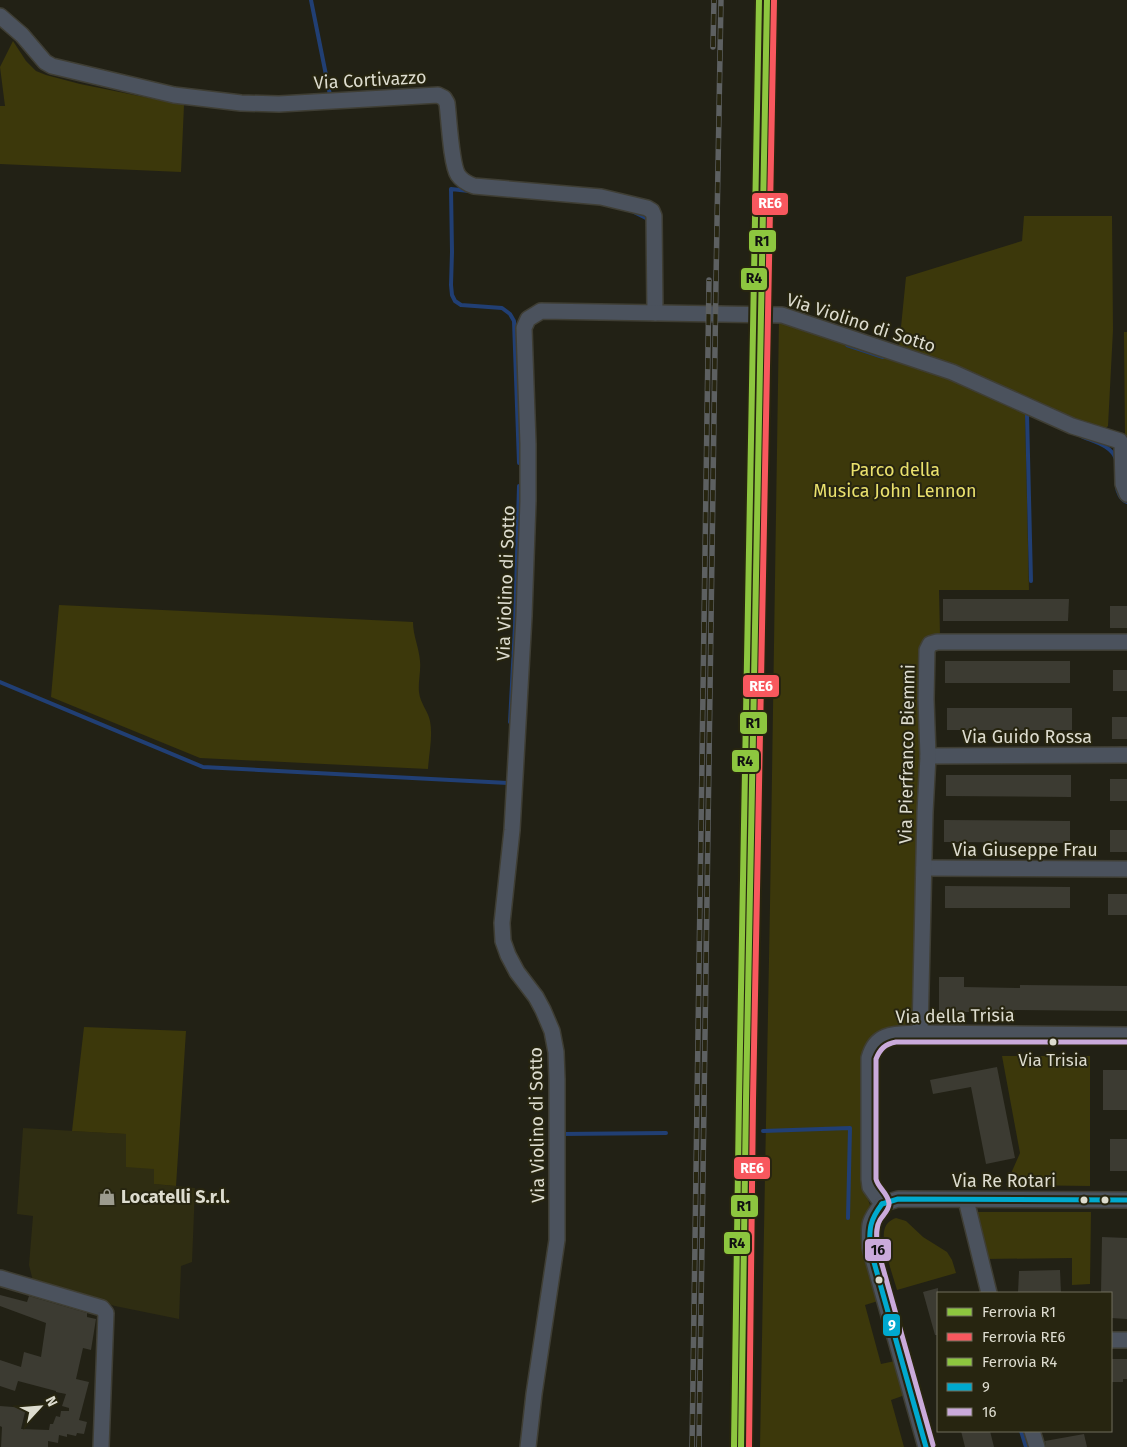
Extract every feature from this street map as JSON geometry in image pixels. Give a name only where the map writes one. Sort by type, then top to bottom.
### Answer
[{"type":"street","name":"Via Cortivazzo","points":[[0,16],[22,35],[45,62],[52,66],[174,95],[279,104],[438,95],[444,98],[447,103],[454,164],[458,175],[466,183],[474,186],[601,197],[647,208],[652,211],[654,216],[655,313]]},
{"type":"street","name":"Via Violino di Sotto","points":[[528,1447],[557,1240],[557,1079],[556,1052],[552,1031],[536,997],[517,972],[508,955],[502,923],[512,830],[524,616],[528,454],[524,328],[528,319],[541,311],[782,315],[952,372],[1072,426],[1116,439],[1122,445],[1123,484],[1127,494]]},
{"type":"street","name":"Via Pierfranco Biemmi","points":[[920,1033],[928,756],[927,650],[930,644],[937,642],[1127,642]]},
{"type":"street","name":"Via Guido Rossa","points":[[928,756],[1127,756]]},
{"type":"street","name":"Via Giuseppe Frau","points":[[924,868],[1127,869]]},
{"type":"street","name":"Via della Trisia","points":[[882,1204],[870,1187],[869,1179],[869,1058],[877,1042],[884,1036],[920,1033],[1127,1035]]},
{"type":"street","name":"Via Re Rotari","points":[[882,1204],[898,1199],[1127,1200]]},
{"type":"street","points":[[966,1200],[989,1292]]},
{"type":"street","points":[[882,1204],[872,1217],[869,1226],[870,1248],[926,1447]]},
{"type":"street","points":[[0,1278],[102,1308],[106,1313],[101,1447]]},
{"type":"street","points":[[1112,1340],[1127,1340]]},
{"type":"street","points":[[1032,1432],[1037,1447]]},
{"type":"shaded area","name":"Locatelli S.r.l.","points":[[23,1128],[126,1134],[154,1169],[155,1184],[195,1188],[192,1262],[181,1266],[179,1319],[115,1306],[33,1281],[29,1265],[33,1216],[17,1214]]},
{"type":"green space","points":[[13,41],[26,61],[36,71],[46,75],[80,84],[184,105],[181,172],[0,164],[0,106],[5,106],[0,67]]},
{"type":"green space","points":[[1024,216],[1112,216],[1113,330],[1108,426],[1104,430],[1056,413],[973,372],[899,347],[906,277],[1022,241]]},
{"type":"green space","name":"Parco della Musica John Lennon","points":[[779,319],[948,374],[1025,410],[1029,590],[939,590],[940,636],[921,652],[915,1024],[898,1025],[883,1029],[876,1033],[866,1044],[863,1053],[863,1185],[870,1205],[862,1227],[878,1301],[865,1305],[881,1364],[895,1361],[905,1395],[891,1400],[904,1447],[760,1447]]},
{"type":"green space","points":[[1124,332],[1127,332],[1127,484],[1125,440]]},
{"type":"green space","points":[[59,605],[413,622],[420,661],[420,696],[431,727],[428,769],[200,758],[51,697]]},
{"type":"green space","points":[[84,1027],[186,1031],[176,1186],[154,1184],[154,1169],[126,1167],[126,1134],[72,1131]]},
{"type":"green space","points":[[1002,1056],[1090,1056],[1090,1186],[1006,1185],[1020,1153]]},
{"type":"green space","points":[[976,1212],[1091,1212],[1090,1284],[1072,1285],[1072,1258],[985,1259]]},
{"type":"green space","points":[[896,1218],[906,1221],[923,1237],[947,1252],[956,1273],[897,1290],[888,1261],[884,1238],[887,1225]]},
{"type":"building","points":[[943,599],[1069,599],[1068,621],[943,621]]},
{"type":"building","points":[[1110,606],[1127,606],[1127,628],[1110,628]]},
{"type":"building","points":[[945,661],[1070,661],[1070,683],[945,683]]},
{"type":"building","points":[[1113,670],[1127,670],[1127,691],[1113,691]]},
{"type":"building","points":[[947,708],[1072,708],[1072,730],[947,730]]},
{"type":"building","points":[[1112,717],[1127,717],[1127,739],[1112,739]]},
{"type":"building","points":[[946,775],[1071,775],[1071,797],[946,796]]},
{"type":"building","points":[[1110,779],[1127,779],[1127,801],[1110,801]]},
{"type":"building","points":[[944,820],[1070,821],[1070,843],[944,842]]},
{"type":"building","points":[[1110,830],[1127,830],[1127,852],[1110,852]]},
{"type":"building","points":[[945,886],[1070,887],[1070,908],[945,908]]},
{"type":"building","points":[[1108,894],[1127,894],[1127,915],[1108,915]]},
{"type":"building","points":[[939,977],[964,977],[964,987],[1020,988],[1020,985],[1127,986],[1127,1011],[1014,1010],[1014,1012],[964,1012],[964,1019],[939,1019]]},
{"type":"building","points":[[997,1067],[1015,1158],[986,1164],[971,1087],[933,1094],[930,1080]]},
{"type":"building","points":[[1103,1070],[1127,1070],[1127,1110],[1103,1110]]},
{"type":"building","points":[[1110,1139],[1127,1139],[1127,1171],[1110,1171]]},
{"type":"building","points":[[1102,1237],[1127,1238],[1127,1319],[1112,1318],[1112,1292],[1101,1292]]},
{"type":"building","points":[[1060,1270],[1061,1292],[1018,1292],[1019,1271]]},
{"type":"building","points":[[938,1288],[937,1335],[935,1335],[923,1292]]},
{"type":"building","points":[[0,1295],[27,1302],[29,1296],[87,1313],[87,1317],[96,1319],[91,1350],[83,1348],[76,1379],[89,1382],[79,1420],[87,1422],[84,1434],[77,1433],[76,1436],[67,1434],[67,1437],[59,1435],[58,1443],[48,1441],[48,1447],[1,1447],[0,1406],[26,1408],[21,1429],[49,1430],[50,1424],[53,1424],[56,1416],[60,1417],[61,1411],[69,1411],[69,1408],[62,1406],[66,1394],[18,1381],[15,1391],[0,1386],[0,1360],[21,1367],[24,1352],[41,1357],[46,1323],[0,1306]]},
{"type":"building","points":[[1112,1359],[1127,1359],[1127,1379],[1123,1379],[1123,1382],[1112,1382]]},
{"type":"building","points":[[961,1432],[990,1432],[994,1447],[965,1447]]},
{"type":"building","points":[[1084,1434],[1087,1447],[1046,1447],[1045,1441]]},
{"type":"waterway","points":[[311,0],[330,95],[333,95]]},
{"type":"waterway","points":[[469,191],[451,189],[452,295],[455,301],[461,305],[502,308],[510,314],[514,321],[519,463]]},
{"type":"waterway","points":[[634,212],[646,218],[649,222]]},
{"type":"waterway","points":[[847,345],[883,357]]},
{"type":"waterway","points":[[1027,414],[1031,581]]},
{"type":"waterway","points":[[1081,436],[1106,447],[1114,454],[1116,459]]},
{"type":"waterway","points":[[510,722],[519,486]]},
{"type":"waterway","points":[[1117,486],[1120,496],[1127,502]]},
{"type":"waterway","points":[[0,682],[203,767],[508,783]]},
{"type":"waterway","points":[[763,1131],[850,1128],[848,1218]]},
{"type":"waterway","points":[[561,1134],[666,1133]]},
{"type":"waterway","points":[[1021,1432],[1026,1447]]},
{"type":"railway","points":[[713,47],[714,0]]},
{"type":"railway","points":[[699,1447],[721,0]]},
{"type":"railway","points":[[692,1447],[709,280]]},
{"type":"rail line","name":"R4","points":[[734,1447],[759,0]]},
{"type":"rail line","name":"R1","points":[[741,1447],[767,0]]},
{"type":"rail line","name":"RE6","points":[[749,1447],[753,1100],[774,0]]},
{"type":"transit line","name":"16","points":[[933,1445],[877,1247],[877,1226],[889,1205],[887,1196],[876,1179],[876,1059],[881,1050],[889,1044],[896,1042],[1127,1042]]},
{"type":"transit line","name":"9","points":[[882,1204],[898,1199],[1127,1200]]},
{"type":"transit line","name":"9","points":[[882,1204],[871,1224],[870,1248],[926,1447]]},
{"type":"place","name":"Via Trisia","points":[[1053,1042]]},
{"type":"place","name":"Locatelli S.r.l.","points":[[107,1197]]}]
